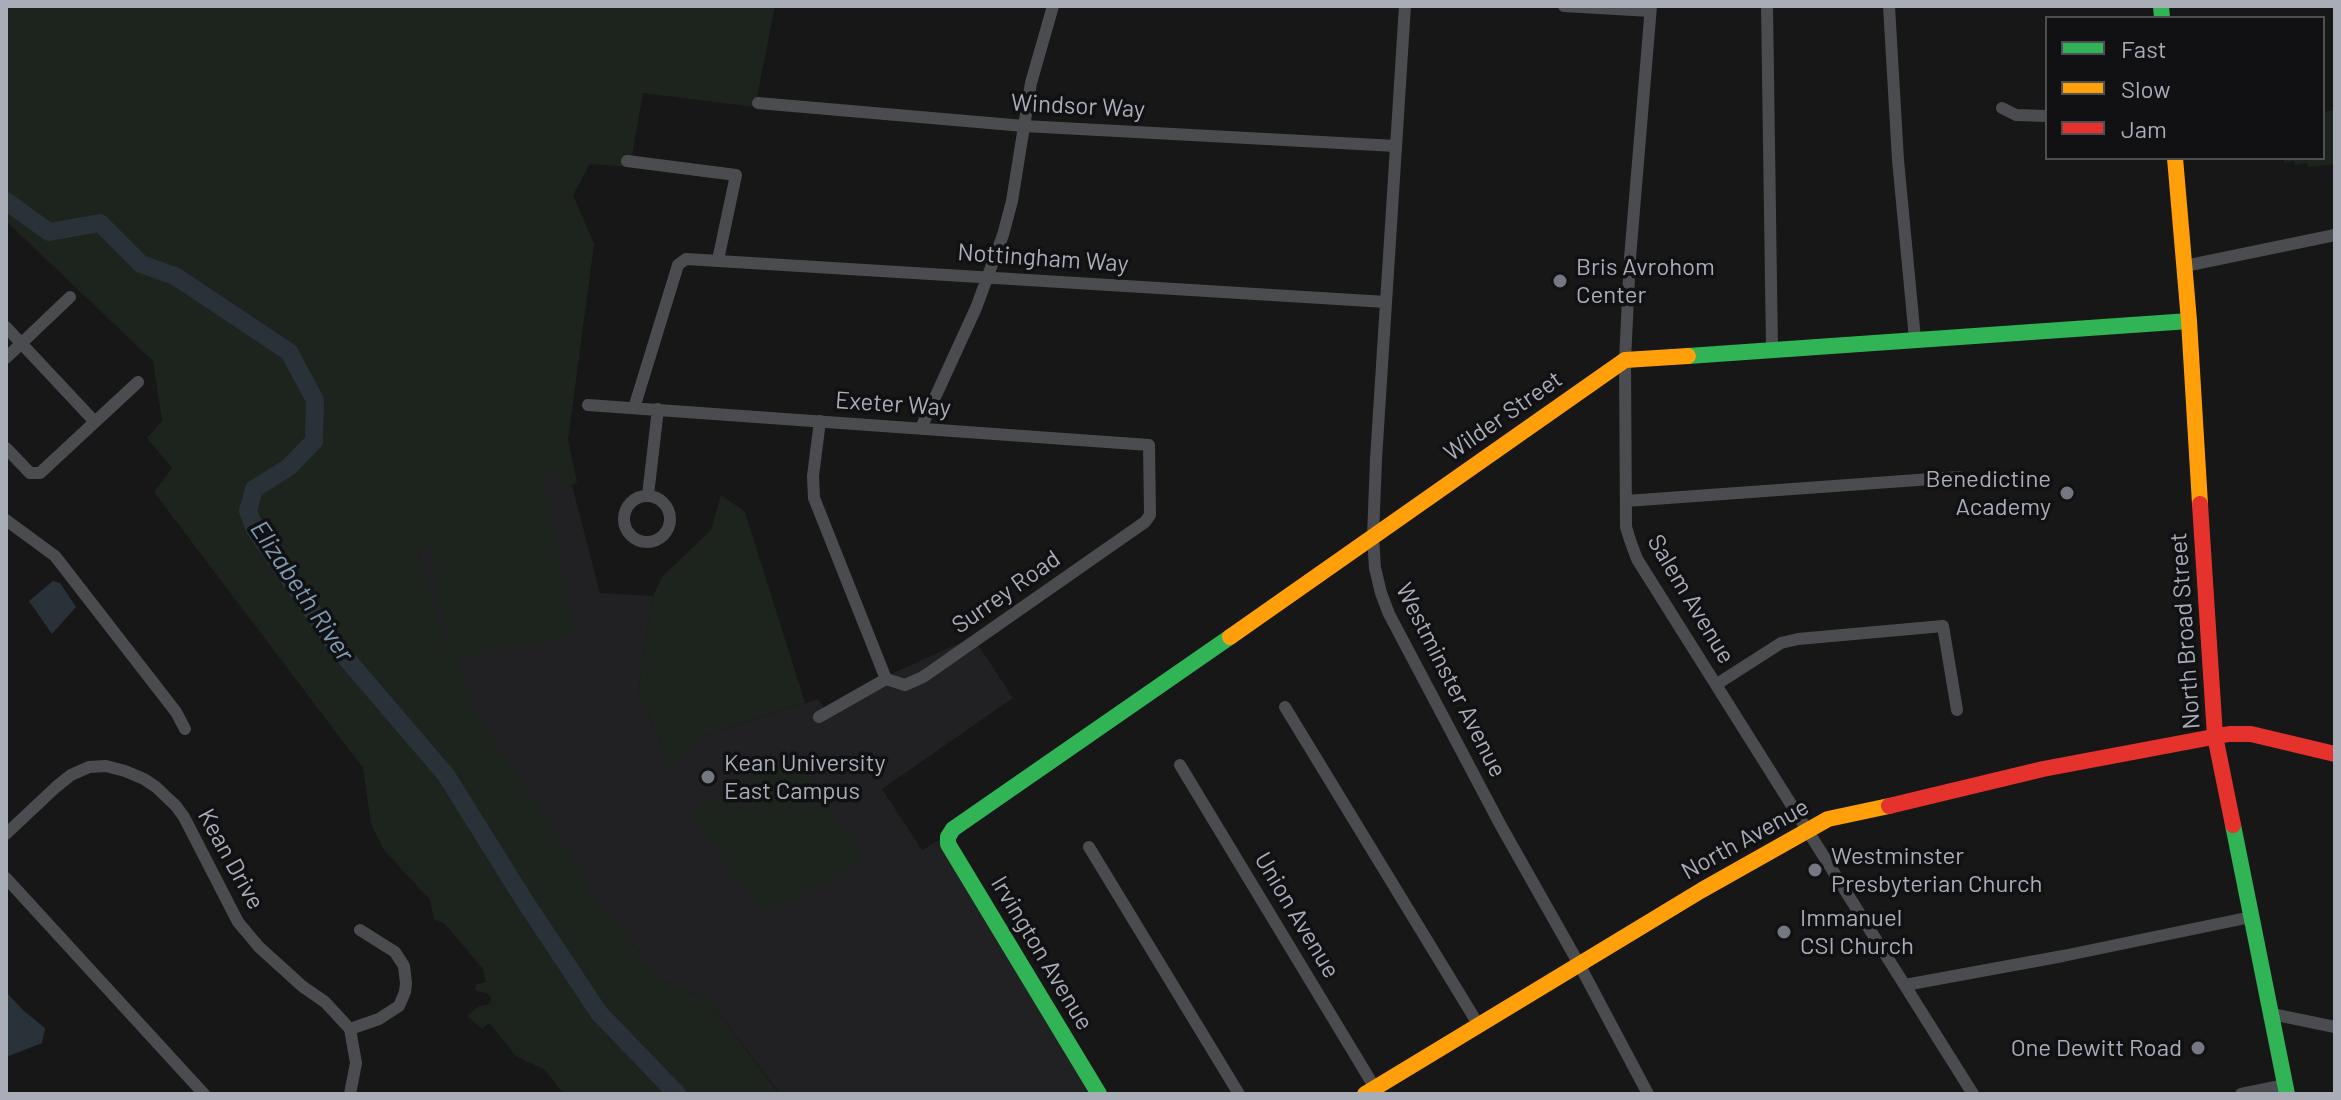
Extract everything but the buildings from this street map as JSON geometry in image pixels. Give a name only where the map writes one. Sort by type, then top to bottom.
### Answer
[{"type":"main road","name":"North Broad Street","points":[[2175,160],[2189,321],[2215,736],[2286,1089]]},
{"type":"main road","points":[[1625,360],[2189,321]]},
{"type":"main road","name":"Wilder Street","points":[[948,837],[953,829],[1625,360]]},
{"type":"main road","name":"North Avenue","points":[[1369,1092],[1702,890],[1828,819],[2043,769],[2215,736],[2251,734],[2335,754]]},
{"type":"main road","name":"Irvington Avenue","points":[[948,837],[948,844],[1099,1094]]},
{"type":"street","points":[[921,428],[976,308],[1003,235],[1012,201],[1031,83],[1053,6]]},
{"type":"street","name":"Westminster Avenue","points":[[1405,6],[1373,537],[1375,568],[1389,614],[1648,1094]]},
{"type":"street","points":[[1564,6],[1651,8]]},
{"type":"street","points":[[1767,6],[1772,350]]},
{"type":"street","points":[[1889,6],[1898,160],[1915,339]]},
{"type":"street","name":"Salem Avenue","points":[[1651,8],[1630,258],[1625,360],[1626,527],[1637,559],[1973,1094]]},
{"type":"street","name":"Windsor Way","points":[[758,103],[1024,126],[1396,146]]},
{"type":"street","points":[[2002,108],[2016,115],[2045,116]]},
{"type":"street","points":[[627,161],[736,175],[718,260]]},
{"type":"street","points":[[2185,266],[2335,235]]},
{"type":"street","name":"Nottingham Way","points":[[634,408],[678,265],[686,259],[1386,302]]},
{"type":"street","points":[[6,358],[70,297]]},
{"type":"street","points":[[6,327],[95,422]]},
{"type":"street","points":[[6,448],[30,473],[40,473],[138,382]]},
{"type":"street","name":"Exeter Way","points":[[588,405],[1149,445]]},
{"type":"street","points":[[648,495],[658,409]]},
{"type":"street","points":[[820,421],[813,476],[814,498],[886,679]]},
{"type":"street","name":"Surrey Road","points":[[819,717],[886,679],[905,685],[923,677],[1145,522],[1150,515],[1149,445]]},
{"type":"street","points":[[1626,501],[1959,477]]},
{"type":"street","points":[[6,520],[55,556],[176,712],[185,729]]},
{"type":"street","points":[[1717,684],[1781,643],[1943,626],[1957,710]]},
{"type":"street","points":[[1285,707],[1478,1024]]},
{"type":"street","name":"Union Avenue","points":[[1180,765],[1369,1092]]},
{"type":"street","name":"Kean Drive","points":[[6,834],[56,787],[71,775],[89,767],[106,766],[144,779],[166,795],[184,817],[238,922],[259,947],[302,986],[325,1002],[350,1029]]},
{"type":"street","points":[[1089,847],[1239,1094]]},
{"type":"street","points":[[6,878],[204,1094]]},
{"type":"street","points":[[1905,985],[2251,917]]},
{"type":"street","points":[[350,1094],[356,1063],[350,1029],[379,1019],[399,1006],[406,983],[404,966],[395,952],[360,930]]},
{"type":"street","points":[[2272,1014],[2335,1027]]},
{"type":"street","points":[[2241,1094],[2286,1089]]},
{"type":"shaded area","points":[[6,6],[775,6],[755,107],[643,93],[630,167],[590,164],[573,195],[594,244],[568,440],[577,482],[567,487],[559,485],[556,476],[543,474],[574,635],[458,658],[466,680],[466,703],[475,712],[606,913],[665,982],[708,999],[779,1094],[564,1094],[545,1070],[516,1056],[489,1023],[482,1029],[467,1016],[479,1006],[491,1002],[487,993],[475,988],[477,984],[486,982],[483,969],[445,924],[434,919],[430,900],[384,850],[371,824],[363,768],[154,492],[172,468],[147,438],[162,421],[153,361],[6,221]],"holes":[[[430,548],[449,644],[444,645],[419,550]]]},
{"type":"shaded area","points":[[2335,110],[2335,164],[2308,167],[2307,163],[2284,163],[2284,160],[2325,160],[2325,112]]},
{"type":"shaded area","name":"Kean University East Campus","points":[[538,447],[577,482],[572,485],[600,593],[653,596],[638,690],[670,765],[704,735],[818,699],[826,711],[889,675],[973,637],[1013,698],[882,789],[922,850],[943,838],[1094,1094],[780,1094],[708,999],[665,982],[606,913],[475,712],[466,703],[459,706],[423,572],[419,550],[429,548]]},
{"type":"shaded area","points":[[721,495],[745,512],[805,703],[704,735],[670,765],[638,690],[653,596],[662,577],[711,530]]},
{"type":"shaded area","points":[[53,581],[60,583],[76,607],[52,634],[29,601]]},
{"type":"shaded area","points":[[790,752],[865,861],[764,914],[691,814]]},
{"type":"shaded area","points":[[6,992],[45,1028],[42,1043],[6,1057]]},
{"type":"waterway","name":"Elizabeth River","points":[[6,201],[49,232],[100,223],[141,264],[175,276],[289,352],[315,400],[314,441],[289,467],[254,489],[248,511],[255,529],[340,651],[446,775],[599,1013],[677,1094]]},
{"type":"traffic: fast","points":[[2161,6],[2162,16]]},
{"type":"traffic: fast","points":[[1688,356],[2189,321]]},
{"type":"traffic: fast","points":[[1099,1094],[948,844],[948,837],[953,829],[1230,637]]},
{"type":"traffic: fast","points":[[2233,825],[2287,1094]]},
{"type":"traffic: slow","points":[[2175,160],[2200,504]]},
{"type":"traffic: slow","points":[[1230,637],[1625,360],[1688,356]]},
{"type":"traffic: slow","points":[[1365,1094],[1702,890],[1828,819],[1889,806]]},
{"type":"traffic: jam","points":[[2200,504],[2215,736],[2233,825]]},
{"type":"traffic: jam","points":[[1889,806],[2043,769],[2229,734],[2251,734],[2335,754]]},
{"type":"place","name":"Bris Avrohom Center","points":[[1560,281]]},
{"type":"place","name":"Benedictine Academy","points":[[2067,493]]},
{"type":"place","name":"Kean University East Campus","points":[[708,777]]},
{"type":"place","name":"Westminster Presbyterian Church","points":[[1815,870]]},
{"type":"place","name":"Immanuel CSI Church","points":[[1784,932]]},
{"type":"place","name":"One Dewitt Road","points":[[2198,1048]]}]
